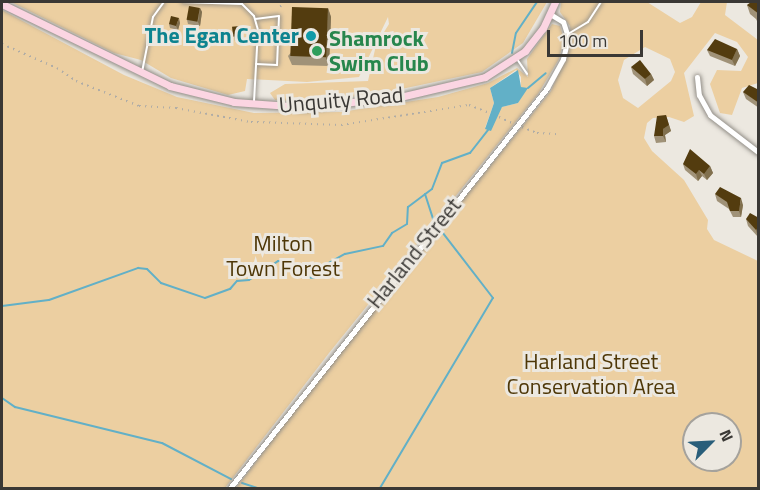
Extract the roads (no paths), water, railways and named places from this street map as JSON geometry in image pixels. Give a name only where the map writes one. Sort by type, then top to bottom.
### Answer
[{"type":"main road","name":"Unquity Road","points":[[2,4],[141,75],[197,94],[253,105],[312,107],[400,97],[479,79],[516,58],[535,39],[555,2]]},
{"type":"street","points":[[550,14],[563,22],[568,34]]},
{"type":"street","name":"Harland Street","points":[[230,489],[518,125],[556,73],[568,34]]},
{"type":"street","points":[[697,77],[699,95],[710,115],[759,152]]},
{"type":"lane","points":[[141,75],[153,17],[164,2]]},
{"type":"lane","points":[[182,2],[242,4],[255,19],[256,64],[253,105]]},
{"type":"lane","points":[[568,34],[588,22],[601,2]]},
{"type":"lane","points":[[255,19],[279,16],[277,65],[256,64]]},
{"type":"lane","points":[[516,58],[527,74]]},
{"type":"water","points":[[518,70],[521,87],[528,88],[518,103],[502,107],[491,131],[485,129],[494,103],[490,88]]},
{"type":"waterway","points":[[512,53],[516,33],[537,2]]},
{"type":"waterway","points":[[528,88],[546,73]]},
{"type":"waterway","points":[[2,306],[49,300],[138,268],[147,269],[161,283],[205,298],[230,289],[237,281],[249,280],[278,261],[288,262],[305,277],[314,278],[323,266],[345,254],[383,246],[392,233],[407,224],[408,207],[432,189],[442,163],[470,153],[489,129]]},
{"type":"waterway","points":[[425,194],[434,221]]},
{"type":"waterway","points":[[380,488],[493,298],[439,228]]},
{"type":"waterway","points":[[2,398],[15,407],[162,443],[231,479]]},
{"type":"waterway","points":[[242,483],[257,488]]},
{"type":"place","name":"The Egan Center","points":[[311,36]]},
{"type":"place","name":"Shamrock Swim Club","points":[[317,51]]},
{"type":"park label","name":"Milton Town Forest","points":[[283,256]]},
{"type":"park label","name":"Harland Street Conservation Area","points":[[591,374]]}]
